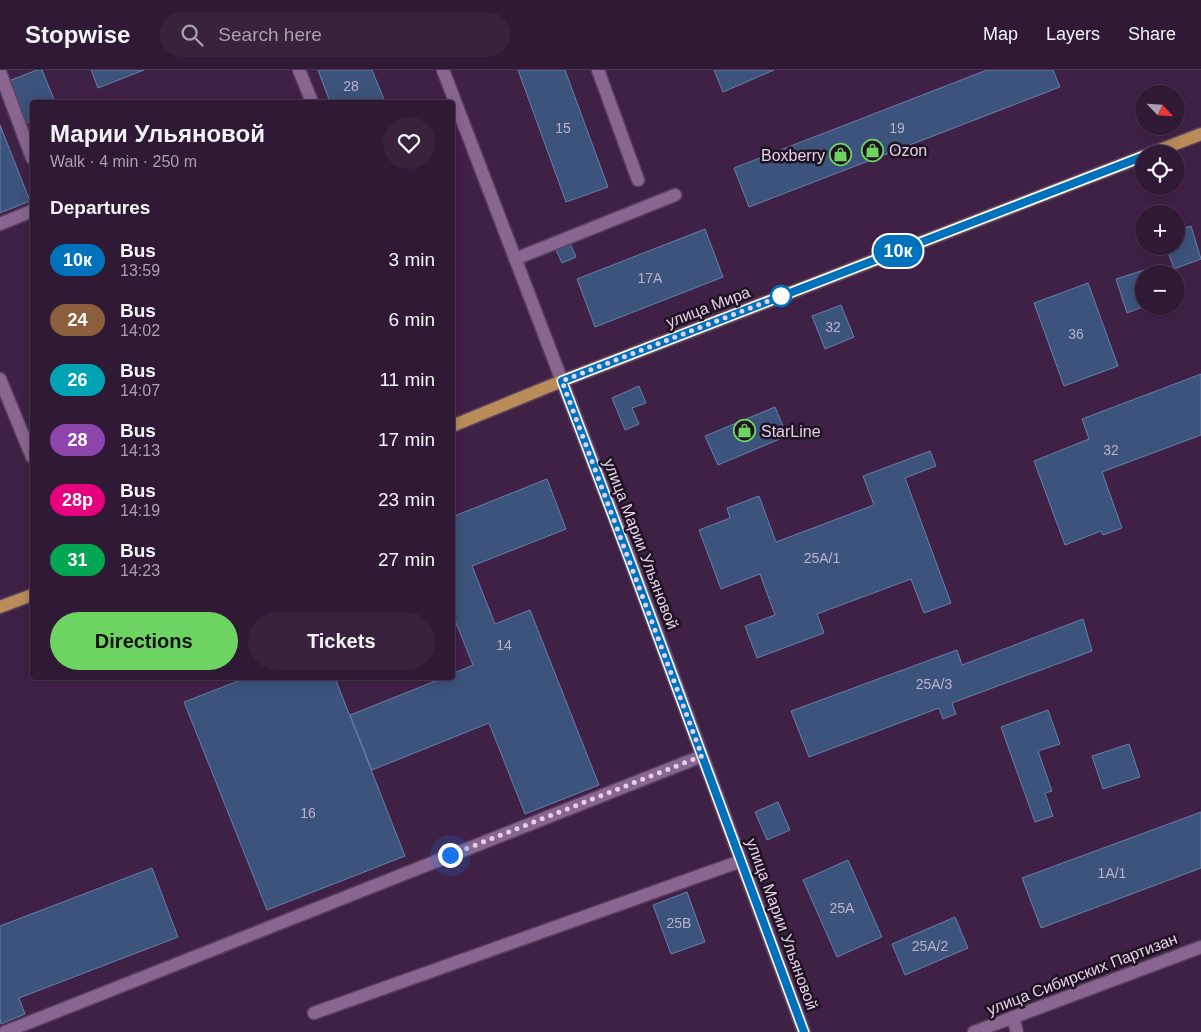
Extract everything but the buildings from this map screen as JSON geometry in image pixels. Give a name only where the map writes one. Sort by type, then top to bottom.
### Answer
[{"type":"main road","points":[[1172,145],[1201,134]]},
{"type":"main road","name":"улица Мира","points":[[455,425],[562,381],[1135,159]]},
{"type":"main road","points":[[0,607],[30,596]]},
{"type":"street","points":[[299,70],[311,100]]},
{"type":"street","name":"улица Марии Ульяновой","points":[[443,70],[454,100]]},
{"type":"street","points":[[598,70],[638,180]]},
{"type":"street","points":[[0,72],[30,153]]},
{"type":"street","name":"улица Марии Ульяновой","points":[[455,102],[562,381],[804,1032]]},
{"type":"street","points":[[515,259],[675,195]]},
{"type":"street","points":[[0,224],[30,212]]},
{"type":"street","points":[[0,380],[30,452]]},
{"type":"street","points":[[5,1032],[702,756]]},
{"type":"street","points":[[314,1013],[741,861]]},
{"type":"street","name":"улица Сибирских Партизан","points":[[974,1032],[1201,947]]},
{"type":"street","points":[[1013,1018],[1017,1032]]},
{"type":"bus line","name":"10к","points":[[804,1032],[562,381],[1135,159]]},
{"type":"place","name":"Ozon","points":[[873,150]]},
{"type":"place","name":"Boxberry","points":[[841,155]]},
{"type":"place","name":"StarLine","points":[[745,431]]},
{"type":"route","points":[[450,855],[702,756],[562,381],[781,296]]}]
